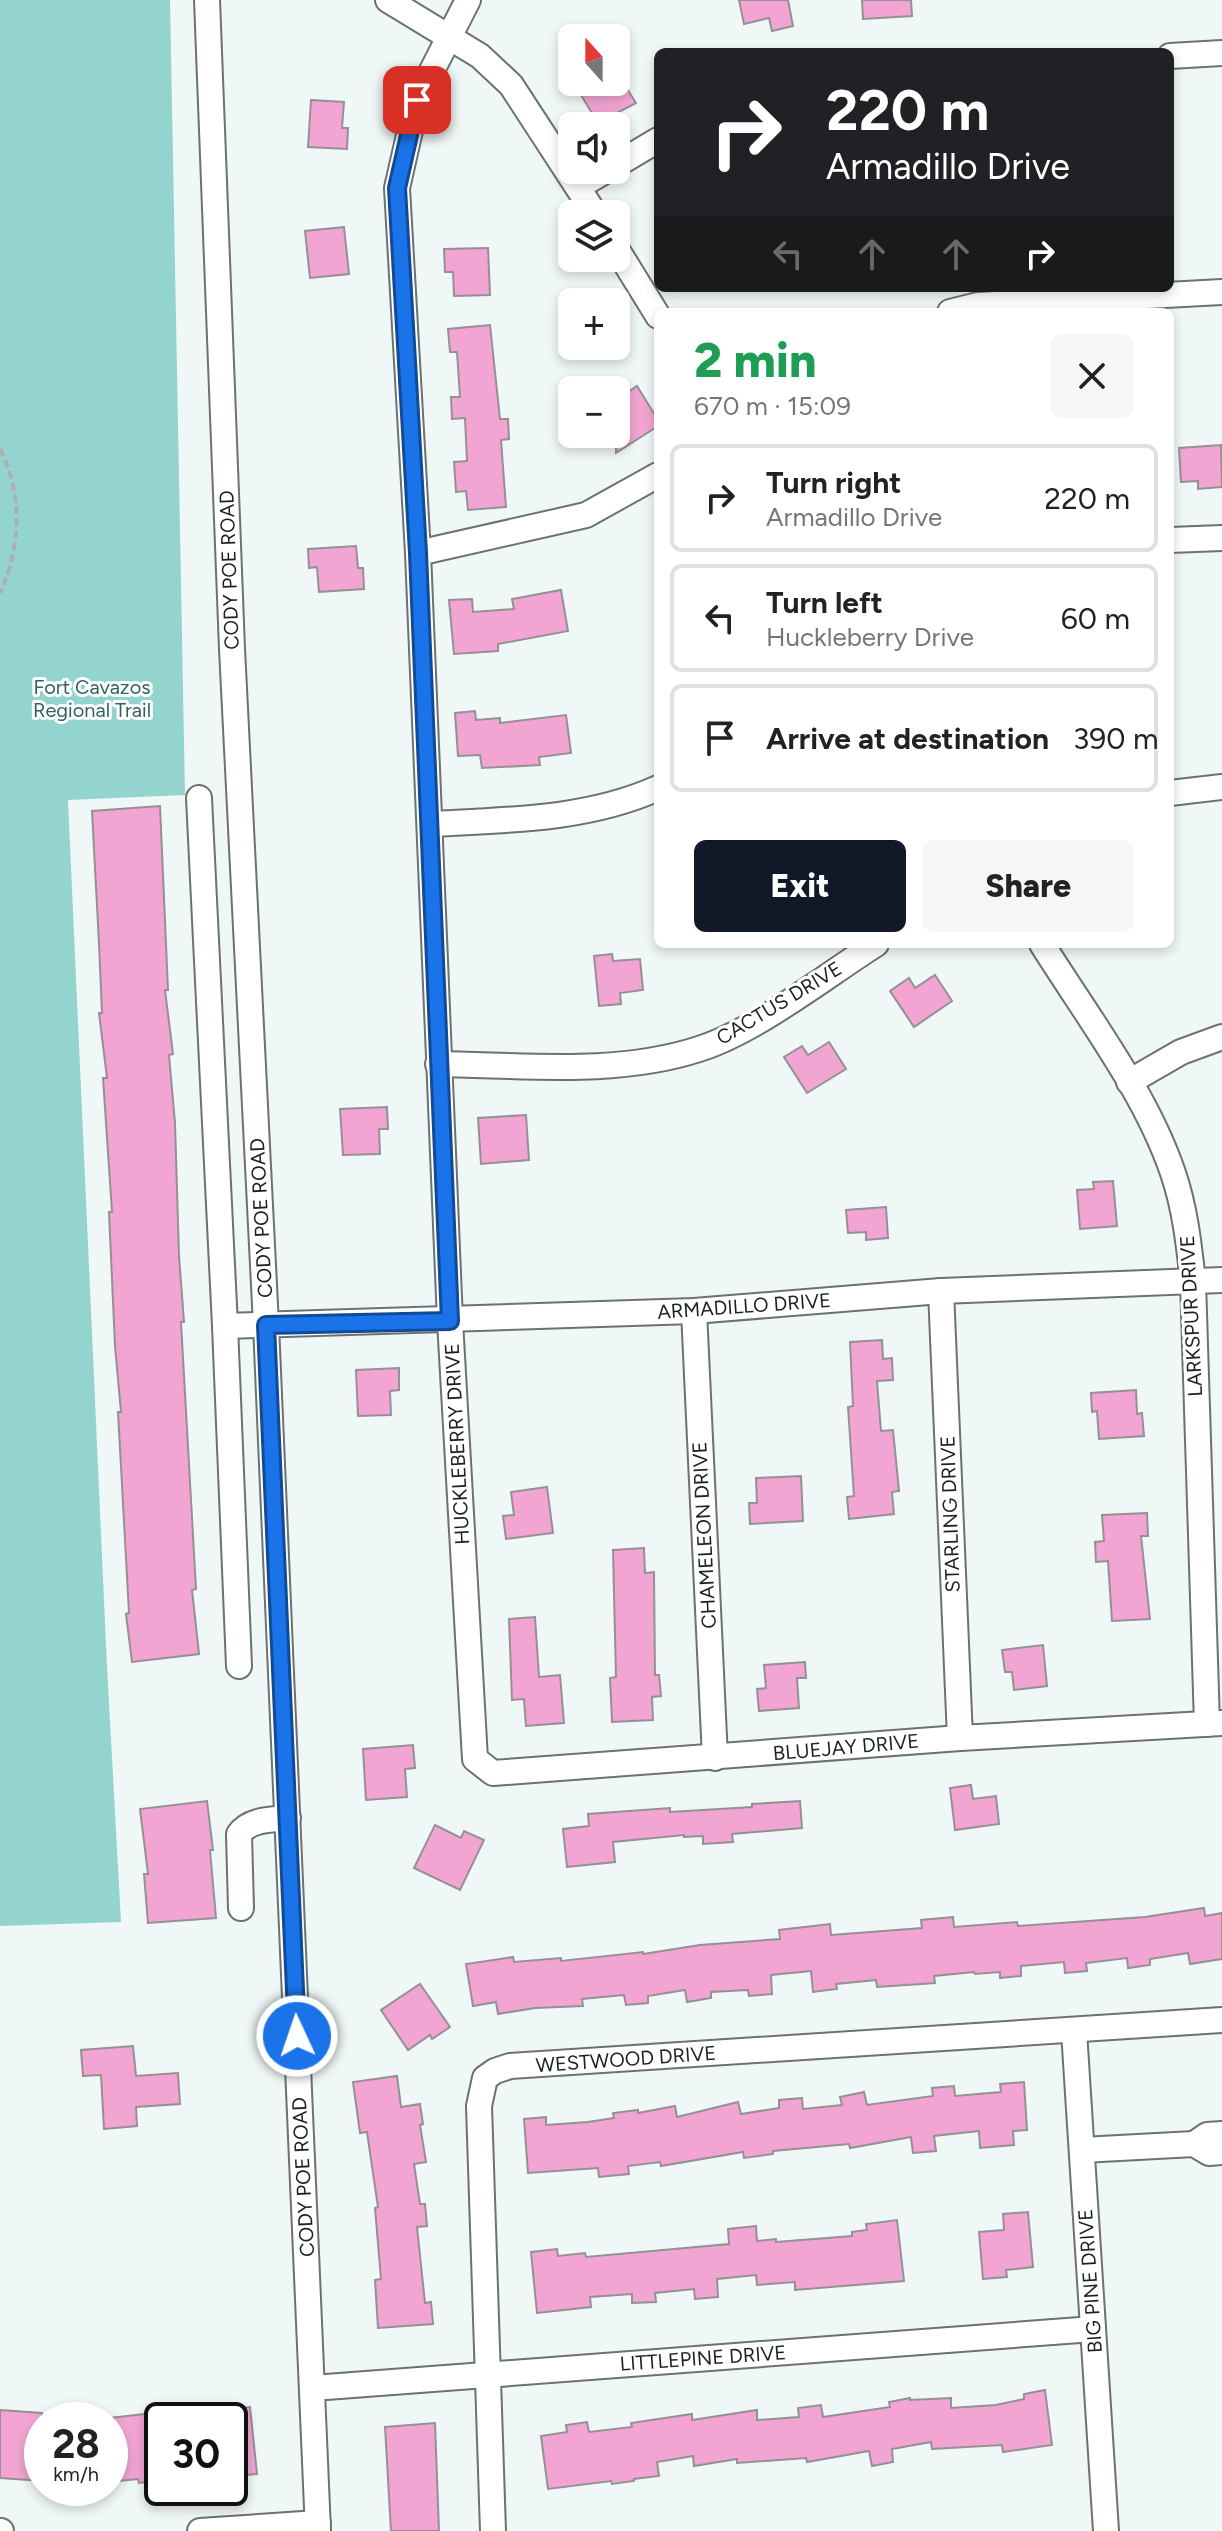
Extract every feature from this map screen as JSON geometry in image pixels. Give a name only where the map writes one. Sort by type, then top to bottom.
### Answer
[{"type":"street","name":"CODY POE ROAD","points":[[207,0],[232,649],[278,1587],[318,2527]]},
{"type":"street","points":[[388,0],[480,56],[511,85],[586,200]]},
{"type":"street","name":"HUCKLEBERRY DRIVE","points":[[468,0],[417,100],[397,188],[418,553],[450,1321],[475,1759]]},
{"type":"street","points":[[1174,56],[1222,53]]},
{"type":"street","points":[[630,157],[654,142]]},
{"type":"street","points":[[578,187],[583,184]]},
{"type":"street","points":[[630,271],[654,310]]},
{"type":"street","points":[[966,308],[1222,292]]},
{"type":"street","points":[[418,553],[586,515],[654,477]]},
{"type":"street","points":[[1174,540],[1222,538]]},
{"type":"street","points":[[1174,793],[1222,787]]},
{"type":"street","points":[[430,824],[523,820],[581,811],[636,798],[654,790]]},
{"type":"street","points":[[199,798],[239,1666]]},
{"type":"street","points":[[206,942],[247,942]]},
{"type":"street","name":"CACTUS DRIVE","points":[[438,1064],[609,1065],[700,1049],[748,1027],[870,948]]},
{"type":"street","name":"LARKSPUR DRIVE","points":[[1045,948],[1129,1082],[1164,1148],[1174,1174],[1189,1239],[1214,1724]]},
{"type":"street","points":[[1129,1082],[1181,1052],[1222,1037]]},
{"type":"street","name":"ARMADILLO DRIVE","points":[[225,1326],[694,1311],[941,1291],[1222,1280]]},
{"type":"street","name":"STARLING DRIVE","points":[[941,1291],[960,1738]]},
{"type":"street","name":"CHAMELEON DRIVE","points":[[694,1311],[715,1758]]},
{"type":"street","points":[[236,1588],[278,1587]]},
{"type":"street","name":"BLUEJAY DRIVE","points":[[475,1759],[493,1773],[960,1738],[1214,1724]]},
{"type":"street","points":[[241,1908],[239,1834],[243,1828],[259,1821],[288,1818]]},
{"type":"street","name":"WESTWOOD DRIVE","points":[[493,2531],[479,2106],[485,2078],[510,2066],[1222,2020]]},
{"type":"street","name":"BIG PINE DRIVE","points":[[1074,2031],[1106,2531]]},
{"type":"street","points":[[1082,2150],[1194,2144],[1207,2135],[1222,2134]]},
{"type":"street","points":[[1194,2144],[1209,2153],[1222,2152]]},
{"type":"street","name":"LITTLEPINE DRIVE","points":[[313,2388],[1093,2329]]},
{"type":"street","points":[[200,2531],[318,2527]]},
{"type":"path","points":[[0,449],[10,468],[18,517],[9,573],[0,593]]},
{"type":"green space","name":"Fort Cavazos Regional Trail","points":[[0,0],[170,0],[185,795],[68,800],[121,1922],[0,1926]]},
{"type":"building","points":[[739,0],[788,0],[793,26],[772,31],[769,18],[744,24]]},
{"type":"building","points":[[862,0],[911,0],[912,16],[863,19]]},
{"type":"building","points":[[630,93],[636,103],[619,112],[591,112],[582,96],[630,96]]},
{"type":"building","points":[[311,100],[344,102],[342,128],[348,128],[347,149],[308,147]]},
{"type":"building","points":[[344,227],[349,274],[310,278],[305,231]]},
{"type":"building","points":[[488,248],[490,295],[454,296],[453,272],[445,272],[444,249]]},
{"type":"building","points":[[490,325],[500,419],[508,419],[509,439],[501,440],[506,507],[468,510],[466,491],[456,492],[454,462],[467,461],[465,418],[452,419],[451,397],[460,397],[457,352],[450,352],[448,329]]},
{"type":"building","points":[[637,386],[654,414],[654,429],[630,444],[630,391]]},
{"type":"building","points":[[1221,445],[1222,487],[1198,489],[1198,481],[1181,482],[1179,448]]},
{"type":"building","points":[[356,546],[358,568],[363,568],[364,589],[319,592],[317,567],[309,568],[308,549]]},
{"type":"building","points":[[561,590],[568,631],[498,644],[498,651],[454,654],[449,600],[472,599],[473,612],[514,609],[512,599]]},
{"type":"building","points":[[475,711],[476,720],[500,718],[500,723],[566,715],[571,753],[539,757],[540,765],[482,768],[480,755],[458,756],[455,713]]},
{"type":"building","points":[[160,806],[168,990],[165,990],[173,1054],[169,1055],[175,1123],[184,1322],[181,1322],[196,1589],[192,1590],[199,1654],[132,1662],[126,1614],[129,1613],[118,1412],[121,1412],[115,1346],[109,1212],[112,1212],[103,1078],[107,1078],[99,1013],[102,1013],[92,811]]},
{"type":"building","points":[[612,954],[613,961],[640,959],[643,990],[620,993],[621,1004],[599,1006],[594,956]]},
{"type":"building","points":[[935,975],[952,1001],[914,1027],[890,991],[909,978],[915,988]]},
{"type":"building","points":[[829,1042],[846,1069],[807,1093],[784,1057],[802,1046],[808,1055]]},
{"type":"building","points":[[387,1107],[388,1129],[379,1129],[380,1154],[343,1155],[340,1109]]},
{"type":"building","points":[[526,1115],[529,1160],[481,1164],[478,1118]]},
{"type":"building","points":[[1113,1181],[1117,1226],[1080,1229],[1077,1190],[1094,1189],[1093,1182]]},
{"type":"building","points":[[886,1207],[888,1238],[866,1240],[866,1232],[848,1233],[846,1210]]},
{"type":"building","points":[[882,1340],[883,1359],[892,1358],[893,1380],[877,1381],[881,1431],[893,1430],[899,1491],[892,1492],[894,1514],[849,1519],[847,1497],[854,1496],[848,1407],[853,1406],[850,1342]]},
{"type":"building","points":[[399,1368],[399,1390],[390,1391],[391,1415],[358,1416],[356,1370]]},
{"type":"building","points":[[1136,1390],[1137,1414],[1142,1413],[1144,1436],[1099,1439],[1097,1411],[1092,1412],[1091,1393]]},
{"type":"building","points":[[801,1476],[803,1521],[750,1524],[749,1503],[757,1503],[756,1478]]},
{"type":"building","points":[[547,1487],[553,1533],[506,1539],[503,1516],[514,1515],[511,1492]]},
{"type":"building","points":[[1147,1513],[1148,1536],[1141,1536],[1150,1619],[1112,1621],[1108,1561],[1096,1562],[1095,1542],[1104,1541],[1102,1515]]},
{"type":"building","points":[[644,1548],[645,1573],[654,1572],[655,1675],[659,1675],[661,1696],[652,1697],[653,1720],[612,1722],[610,1678],[616,1677],[613,1550]]},
{"type":"building","points":[[535,1617],[539,1677],[560,1675],[564,1723],[526,1726],[524,1699],[512,1700],[509,1619]]},
{"type":"building","points":[[1043,1645],[1047,1686],[1014,1690],[1012,1672],[1005,1672],[1002,1650]]},
{"type":"building","points":[[805,1662],[806,1678],[797,1678],[799,1708],[759,1711],[757,1689],[766,1688],[764,1665]]},
{"type":"building","points":[[413,1745],[415,1768],[405,1769],[407,1797],[366,1800],[363,1749]]},
{"type":"building","points":[[971,1785],[973,1799],[996,1796],[999,1824],[955,1830],[950,1788]]},
{"type":"building","points":[[207,1801],[216,1918],[148,1923],[144,1874],[148,1874],[140,1809]]},
{"type":"building","points":[[800,1801],[802,1828],[732,1834],[733,1842],[703,1844],[703,1836],[684,1835],[613,1842],[615,1862],[567,1867],[563,1829],[589,1826],[588,1814],[670,1808],[670,1812],[752,1807],[752,1804]]},
{"type":"building","points":[[435,1825],[461,1838],[464,1831],[484,1840],[460,1890],[414,1868]]},
{"type":"building","points":[[1204,1908],[1205,1916],[1222,1913],[1222,1959],[1190,1964],[1188,1953],[1150,1959],[1150,1965],[1128,1968],[1127,1958],[1086,1963],[1087,1971],[1065,1973],[1064,1962],[1021,1966],[1021,1976],[1000,1978],[1000,1972],[974,1972],[934,1976],[935,1983],[877,1987],[876,1980],[836,1984],[837,1989],[813,1992],[811,1971],[771,1975],[772,1994],[749,1996],[748,1990],[711,1992],[711,1998],[687,2002],[685,1990],[648,1996],[648,2003],[626,2005],[624,1995],[582,1999],[583,2006],[535,2008],[498,2014],[496,2002],[473,2006],[466,1964],[513,1957],[514,1962],[561,1958],[561,1961],[780,1939],[779,1930],[830,1924],[831,1935],[922,1928],[921,1920],[953,1917],[954,1927],[1017,1922],[1018,1926],[1145,1917]]},
{"type":"building","points":[[420,1984],[450,2027],[432,2039],[430,2035],[408,2050],[381,2010]]},
{"type":"building","points":[[133,2046],[136,2076],[178,2073],[180,2104],[136,2107],[137,2126],[104,2129],[101,2075],[83,2076],[81,2050]]},
{"type":"building","points":[[397,2076],[401,2107],[420,2104],[423,2124],[420,2125],[426,2162],[414,2164],[420,2204],[425,2204],[427,2226],[417,2227],[425,2303],[431,2302],[433,2324],[378,2328],[375,2280],[381,2279],[375,2208],[378,2207],[367,2132],[360,2133],[353,2082]]},
{"type":"building","points":[[1024,2082],[1027,2130],[1013,2131],[1014,2145],[980,2148],[979,2131],[934,2136],[936,2151],[913,2153],[911,2137],[850,2148],[849,2144],[773,2151],[773,2154],[744,2158],[743,2152],[661,2166],[660,2162],[628,2166],[629,2174],[599,2177],[598,2168],[528,2173],[524,2119],[546,2117],[546,2125],[588,2122],[614,2118],[613,2113],[638,2110],[638,2113],[675,2106],[677,2117],[738,2102],[741,2114],[779,2108],[779,2100],[802,2098],[803,2109],[842,2105],[840,2097],[864,2092],[867,2105],[933,2096],[932,2088],[954,2086],[955,2096],[1001,2092],[1000,2084]]},
{"type":"building","points":[[1028,2212],[1033,2267],[1006,2270],[1007,2277],[983,2279],[979,2232],[1004,2230],[1003,2214]]},
{"type":"building","points":[[897,2220],[904,2281],[795,2290],[795,2282],[757,2285],[756,2275],[717,2279],[718,2297],[695,2299],[694,2289],[655,2293],[656,2302],[632,2303],[632,2294],[590,2297],[591,2307],[537,2313],[531,2252],[557,2249],[558,2256],[585,2253],[586,2257],[729,2244],[728,2229],[756,2226],[757,2241],[852,2236],[852,2232],[867,2230],[866,2224]]},
{"type":"building","points":[[1045,2390],[1052,2445],[1003,2452],[1002,2445],[932,2449],[931,2442],[892,2449],[893,2462],[872,2466],[869,2451],[807,2462],[806,2458],[737,2463],[737,2459],[694,2466],[693,2456],[657,2462],[659,2476],[612,2484],[611,2481],[548,2489],[541,2436],[567,2432],[566,2425],[587,2422],[589,2432],[632,2427],[631,2423],[692,2414],[692,2420],[757,2410],[757,2420],[799,2417],[798,2408],[821,2405],[823,2417],[890,2407],[889,2402],[910,2398],[951,2398],[951,2408],[996,2405],[1024,2399],[1024,2394]]},
{"type":"building","points":[[248,2407],[257,2474],[248,2475]]},
{"type":"building","points":[[0,2410],[24,2412],[24,2480],[0,2478]]},
{"type":"building","points":[[144,2414],[144,2482],[139,2483],[138,2479],[128,2480],[128,2416]]},
{"type":"building","points":[[435,2423],[439,2531],[391,2531],[385,2427]]},
{"type":"route","points":[[297,2036],[266,1325],[450,1321],[418,553],[397,188],[417,100]]}]
